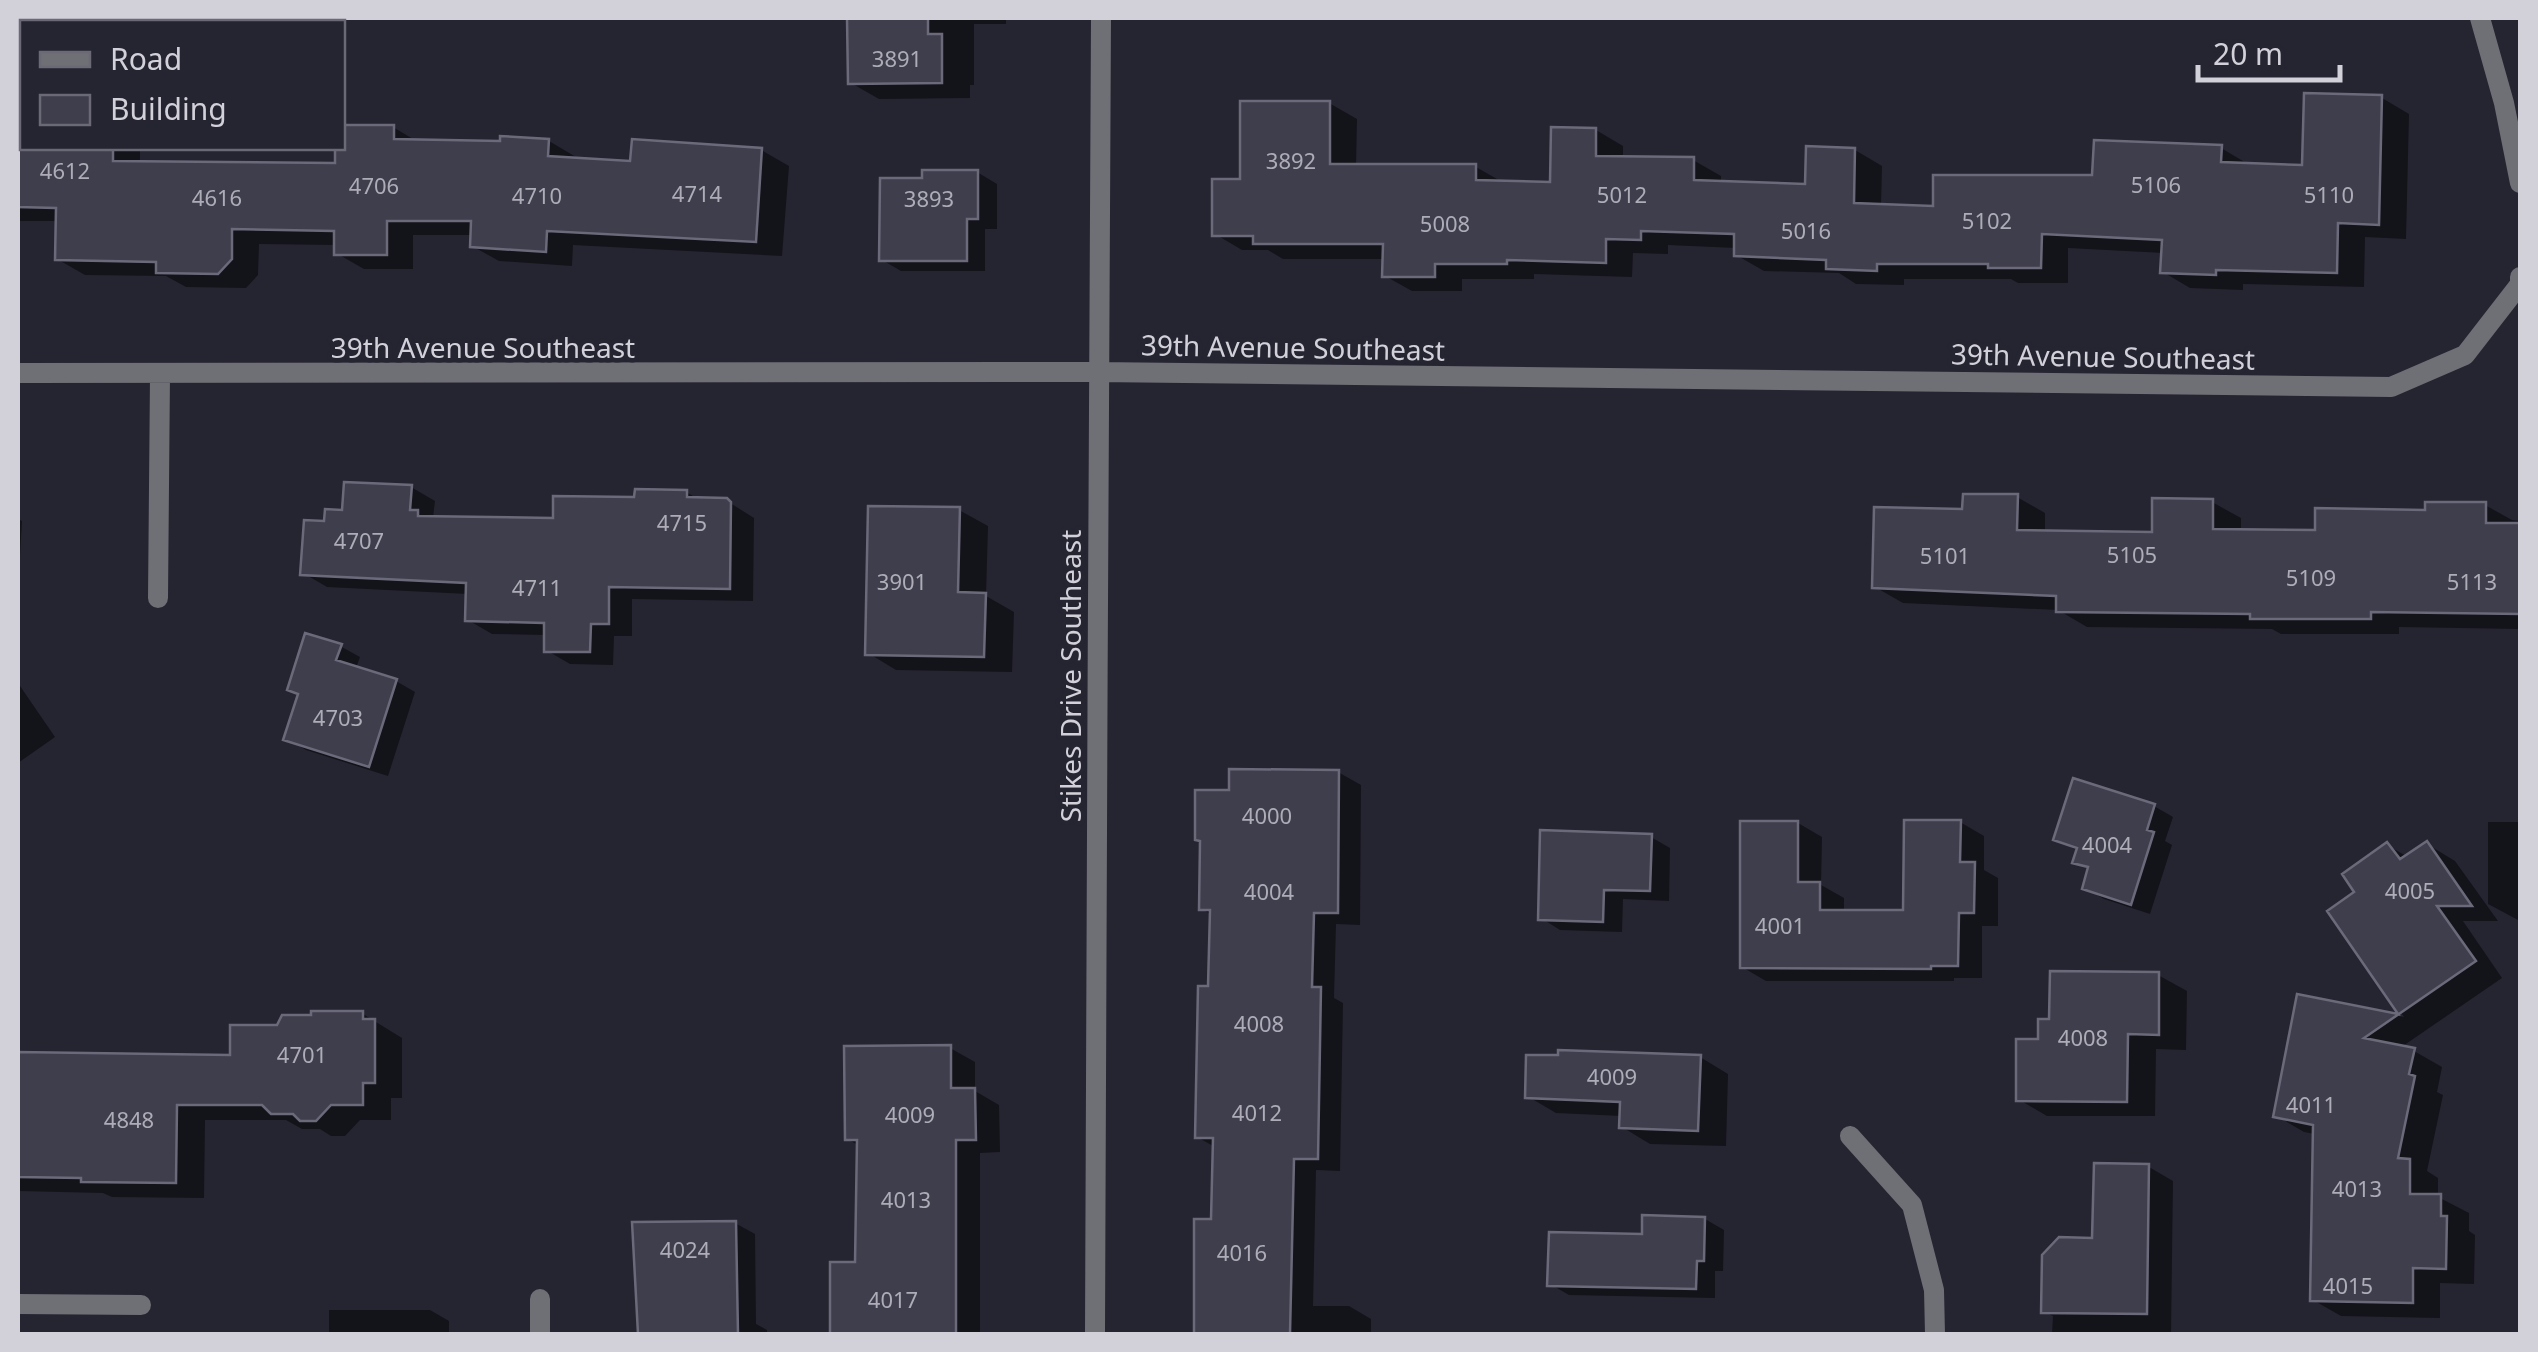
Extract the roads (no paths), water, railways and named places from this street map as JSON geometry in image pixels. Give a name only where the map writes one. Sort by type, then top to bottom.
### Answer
[{"type":"street","name":"Stikes Drive Southeast","points":[[1096,1334],[1101,18]]},
{"type":"street","points":[[2480,18],[2512,101],[2520,184]]},
{"type":"street","name":"39th Avenue Southeast","points":[[18,373],[1097,372],[2391,386],[2465,355],[2520,284],[2520,277]]},
{"type":"street","points":[[158,598],[160,375]]},
{"type":"street","points":[[1850,1136],[1912,1206],[1934,1290],[1935,1334]]},
{"type":"street","points":[[540,1299],[540,1334]]},
{"type":"street","points":[[18,1304],[141,1304]]}]
